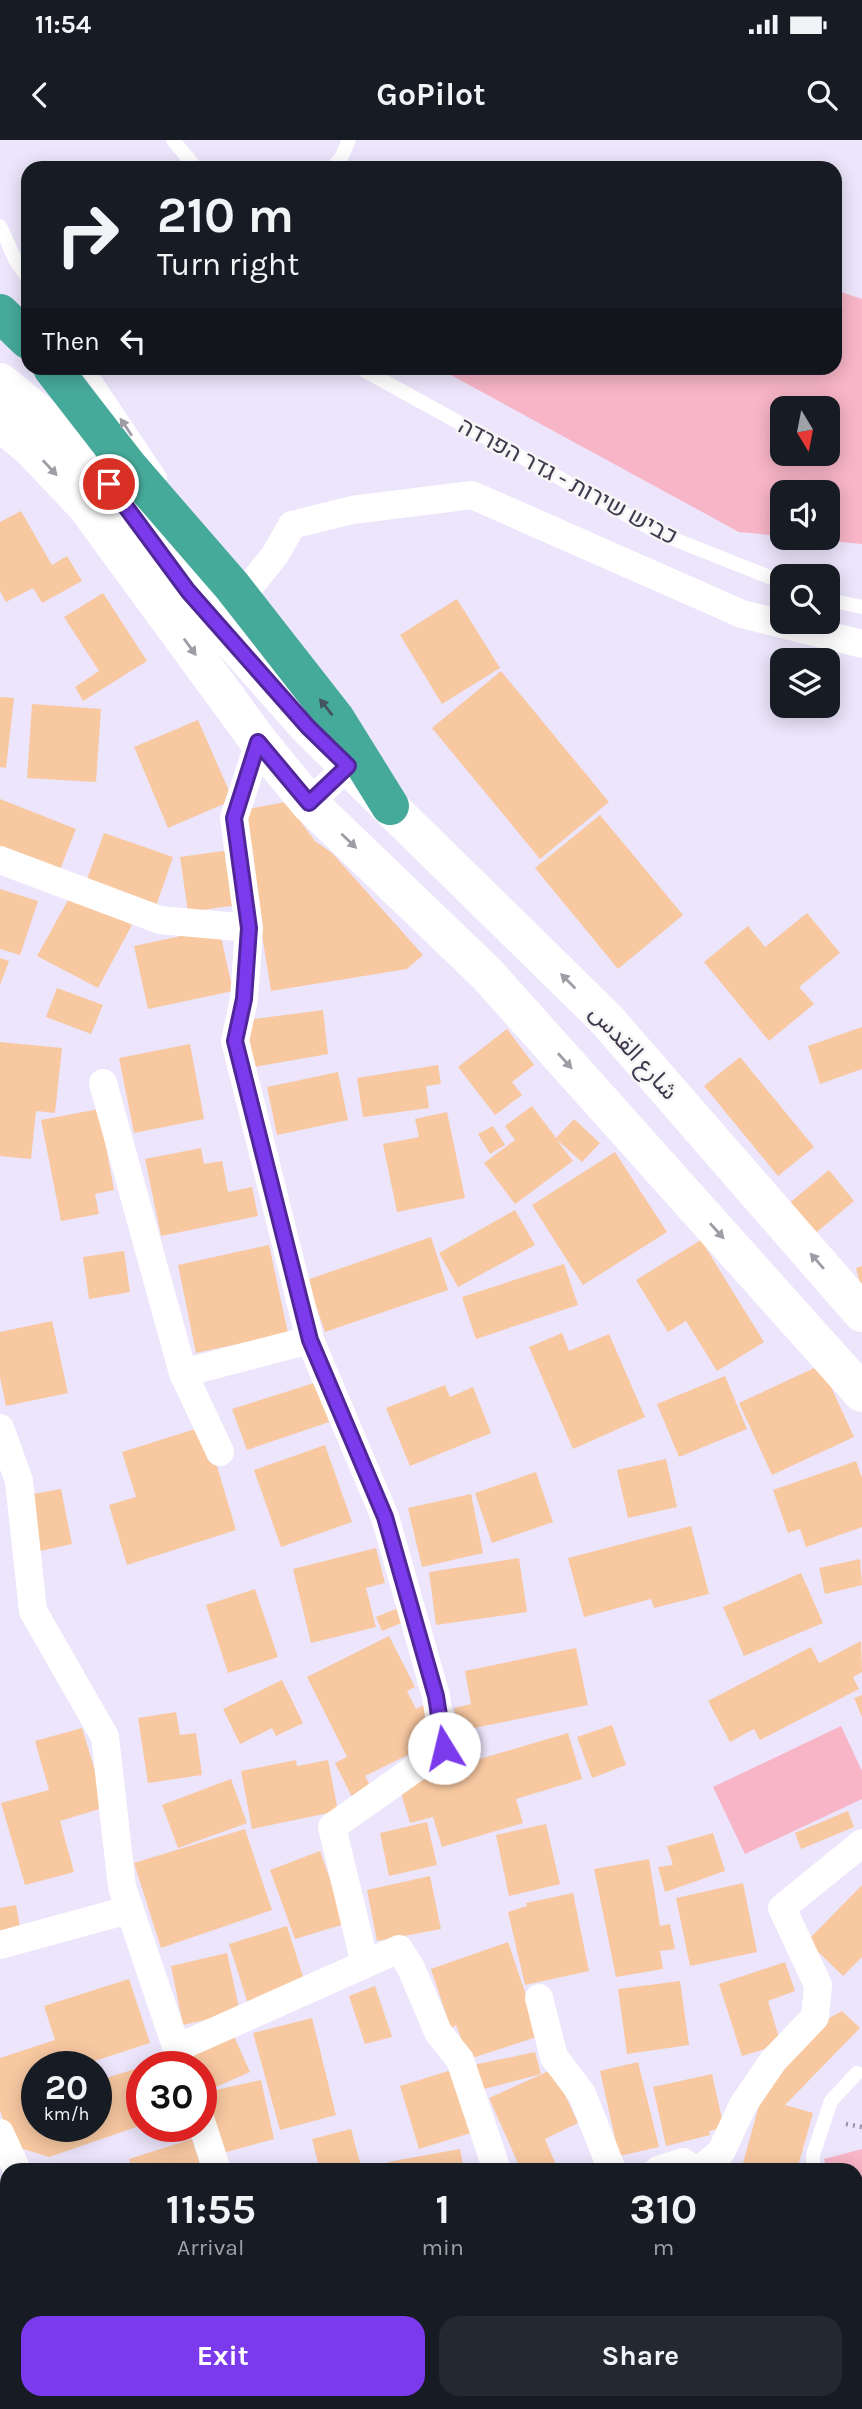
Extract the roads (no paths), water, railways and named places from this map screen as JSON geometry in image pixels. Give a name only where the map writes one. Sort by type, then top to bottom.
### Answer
[{"type":"highway","points":[[0,313],[21,333]]},
{"type":"highway","points":[[57,375],[128,466],[236,591],[336,719],[390,806]]},
{"type":"main road","name":"شارع القدس","points":[[0,382],[55,426],[109,484],[188,591],[308,727],[606,1019],[862,1312]]},
{"type":"main road","points":[[0,422],[32,449],[86,506],[258,742],[309,803],[487,974],[862,1393]]},
{"type":"street","points":[[236,591],[275,555],[292,525],[352,510],[472,495],[742,614],[862,644]]},
{"type":"street","points":[[258,742],[234,818],[249,928],[244,999],[235,1041],[310,1340],[385,1517],[436,1696],[444,1748],[332,1827],[365,1964]]},
{"type":"street","points":[[309,803],[348,766]]},
{"type":"street","points":[[0,860],[160,919],[249,928]]},
{"type":"street","points":[[103,1083],[183,1373],[220,1452]]},
{"type":"street","points":[[183,1373],[310,1340]]},
{"type":"street","points":[[0,1428],[19,1481],[33,1611],[105,1737],[122,1887],[178,2051]]},
{"type":"street","points":[[706,2163],[721,2152],[750,2094],[773,2061],[815,2017],[818,1985],[782,1908],[862,1843]]},
{"type":"street","points":[[0,1945],[128,1910]]},
{"type":"street","points":[[192,2051],[399,1949],[411,1968],[438,2032],[460,2060],[495,2163]]},
{"type":"street","points":[[538,1998],[554,2057],[582,2094],[609,2163]]},
{"type":"street","points":[[0,2133],[14,2163]]},
{"type":"street","points":[[208,2142],[215,2163]]},
{"type":"lane","points":[[173,140],[190,161]]},
{"type":"lane","points":[[338,161],[349,140]]},
{"type":"lane","points":[[0,226],[21,268]]},
{"type":"lane","points":[[92,375],[236,591]]},
{"type":"lane","name":"כביש שירות - גדר הפרדה","points":[[373,375],[661,534],[770,577]]},
{"type":"lane","points":[[840,602],[862,607]]},
{"type":"lane","points":[[813,2163],[813,2155],[831,2101],[857,2073]]}]
